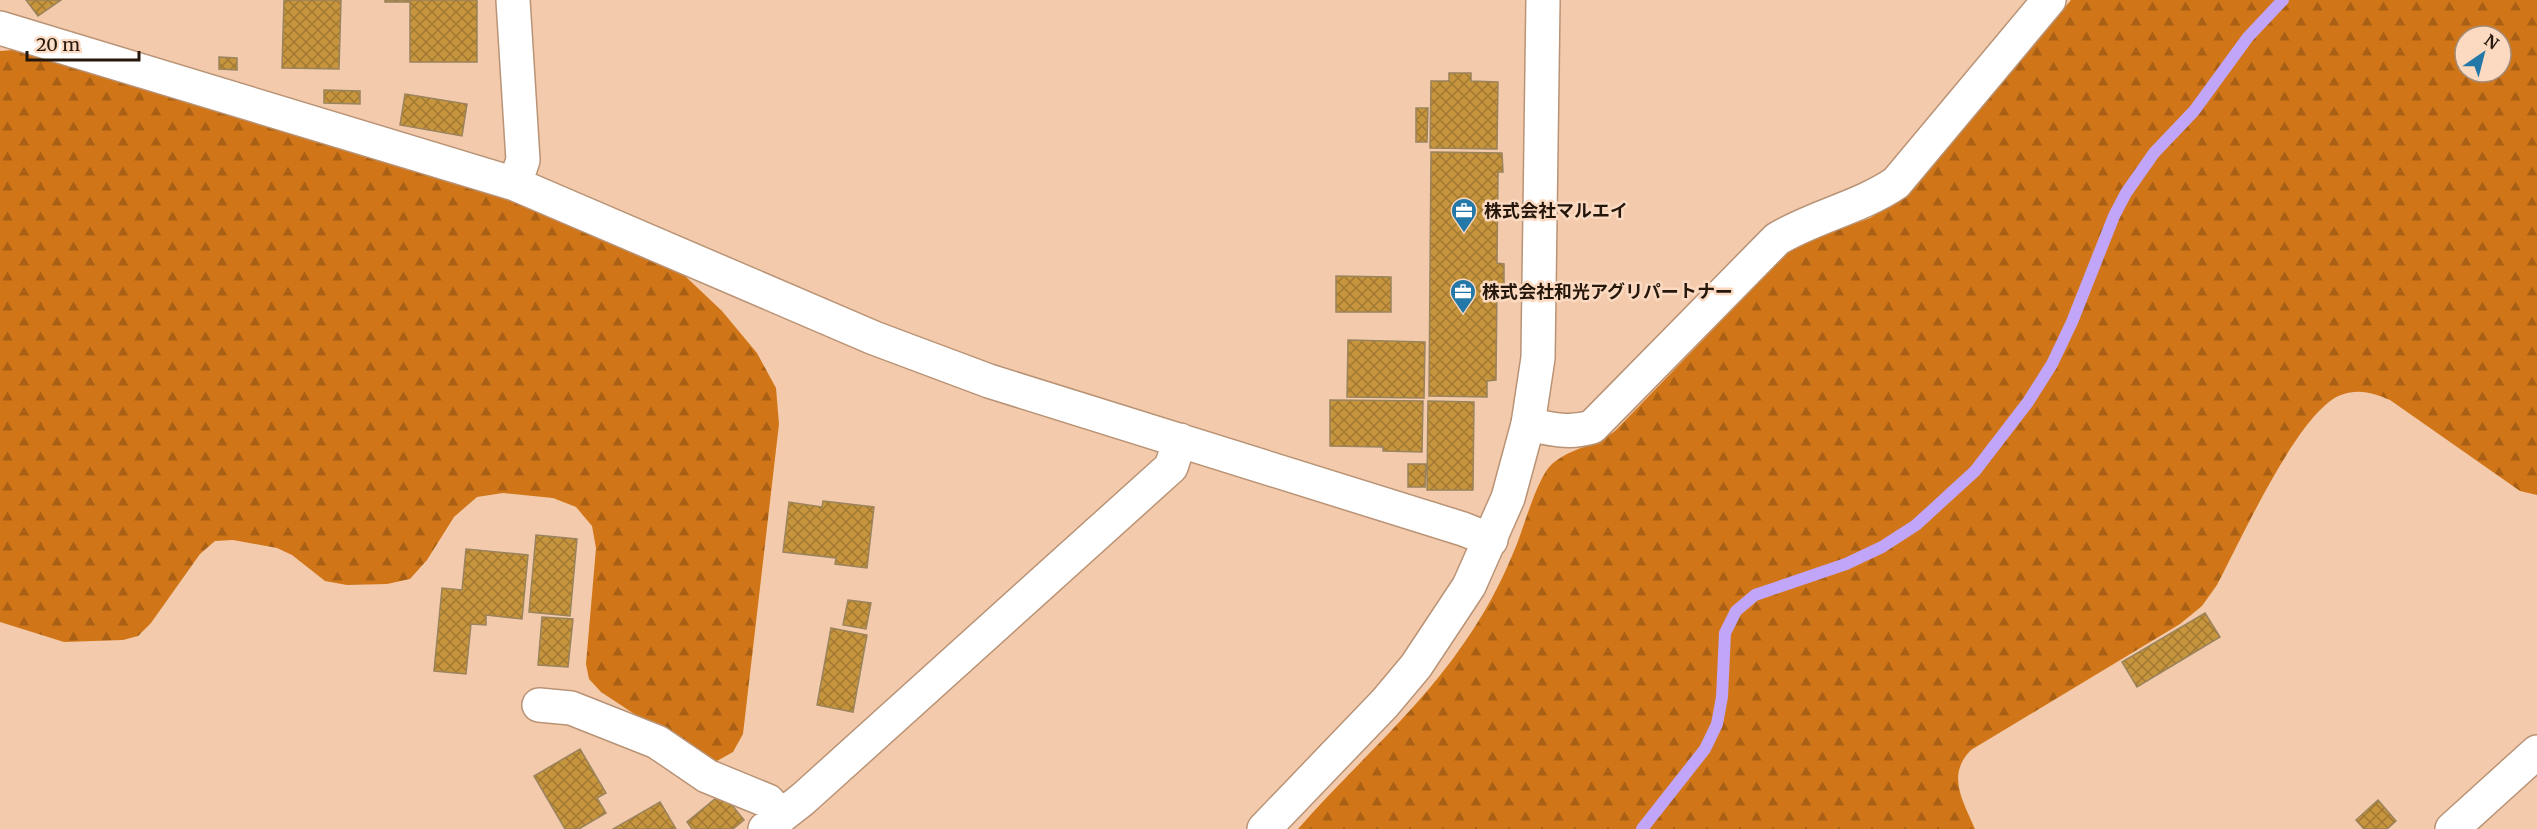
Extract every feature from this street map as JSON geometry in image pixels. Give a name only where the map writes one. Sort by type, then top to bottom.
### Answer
[{"type":"street","points":[[513,0],[523,160],[515,184]]},
{"type":"street","points":[[1264,829],[1385,703],[1416,666],[1469,586],[1508,498],[1528,424],[1538,358],[1544,0]]},
{"type":"street","points":[[1528,424],[1578,432],[1592,428],[1777,239],[1797,227],[1863,202],[1896,183],[2049,0]]},
{"type":"street","points":[[0,28],[515,184],[912,353],[989,381],[1491,540]]},
{"type":"street","points":[[539,705],[571,708],[657,742],[707,776],[768,801],[773,823],[1171,467],[1180,440]]},
{"type":"street","points":[[2452,829],[2537,752]]},
{"type":"green space","points":[[2071,0],[2537,0],[2537,495],[2520,491],[2390,400],[2366,392],[2341,395],[2325,406],[2307,425],[2289,450],[2217,585],[2202,606],[2180,624],[1971,750],[1959,769],[1958,779],[1962,798],[1975,829],[1298,829],[1405,716],[1464,643],[1498,587],[1541,480],[1552,464],[1566,454],[1599,441],[1615,431],[1787,253],[1804,242],[1870,218],[1907,195]]},
{"type":"green space","points":[[27,49],[511,195],[643,251],[684,275],[722,311],[757,353],[776,388],[779,424],[743,734],[733,752],[717,761],[698,756],[601,692],[589,679],[586,664],[596,548],[592,526],[576,507],[553,498],[503,493],[477,497],[454,517],[427,560],[410,579],[387,584],[347,585],[325,581],[292,555],[277,548],[233,540],[215,541],[200,554],[151,623],[138,636],[123,640],[64,642],[0,622],[0,51]]},
{"type":"building","points":[[26,0],[61,0],[38,16]]},
{"type":"building","points":[[284,0],[341,0],[339,69],[282,68]]},
{"type":"building","points":[[385,0],[477,0],[477,62],[410,62],[410,2],[385,2]]},
{"type":"building","points":[[219,57],[237,58],[237,70],[219,69]]},
{"type":"building","points":[[1449,73],[1471,73],[1471,81],[1498,82],[1497,149],[1430,148],[1431,81],[1449,81]]},
{"type":"building","points":[[324,90],[360,91],[360,104],[324,103]]},
{"type":"building","points":[[405,94],[467,104],[462,136],[400,125]]},
{"type":"building","points":[[1416,108],[1428,108],[1427,142],[1416,142]]},
{"type":"building","points":[[1431,152],[1502,153],[1503,172],[1498,172],[1497,263],[1504,264],[1504,289],[1497,288],[1496,380],[1487,381],[1487,397],[1429,396]]},
{"type":"building","points":[[1336,276],[1391,277],[1391,312],[1336,312]]},
{"type":"building","points":[[1348,340],[1425,342],[1424,398],[1347,397]]},
{"type":"building","points":[[1330,400],[1423,401],[1422,452],[1383,451],[1383,447],[1330,446]]},
{"type":"building","points":[[1428,401],[1474,402],[1473,490],[1427,490]]},
{"type":"building","points":[[1408,464],[1426,464],[1425,487],[1408,487]]},
{"type":"building","points":[[823,501],[874,507],[867,568],[835,564],[836,558],[783,552],[789,502],[822,507]]},
{"type":"building","points":[[536,535],[577,539],[570,616],[529,612]]},
{"type":"building","points":[[466,549],[528,555],[522,619],[486,615],[486,625],[471,624],[466,674],[434,671],[442,588],[462,590]]},
{"type":"building","points":[[848,600],[871,603],[866,629],[843,625]]},
{"type":"building","points":[[2205,613],[2220,637],[2137,687],[2122,662]]},
{"type":"building","points":[[542,617],[573,619],[568,667],[538,665]]},
{"type":"building","points":[[831,628],[867,635],[853,712],[817,705]]},
{"type":"building","points":[[580,749],[606,793],[597,798],[606,813],[579,829],[565,829],[534,776]]},
{"type":"building","points":[[722,793],[744,820],[733,829],[692,829],[687,822]]},
{"type":"building","points":[[2378,800],[2396,821],[2387,829],[2364,829],[2356,820]]},
{"type":"building","points":[[660,802],[676,829],[613,829]]},
{"type":"waterway","points":[[1642,829],[1705,749],[1717,724],[1722,697],[1725,633],[1736,611],[1755,595],[1846,564],[1882,547],[1916,525],[1975,471],[2028,402],[2052,364],[2072,322],[2114,216],[2126,193],[2154,153],[2194,111],[2248,37],[2283,0]]},
{"type":"place","name":"株式会社マルエイ","points":[[1464,234]]},
{"type":"place","name":"株式会社和光アグリパートナー","points":[[1463,315]]}]
